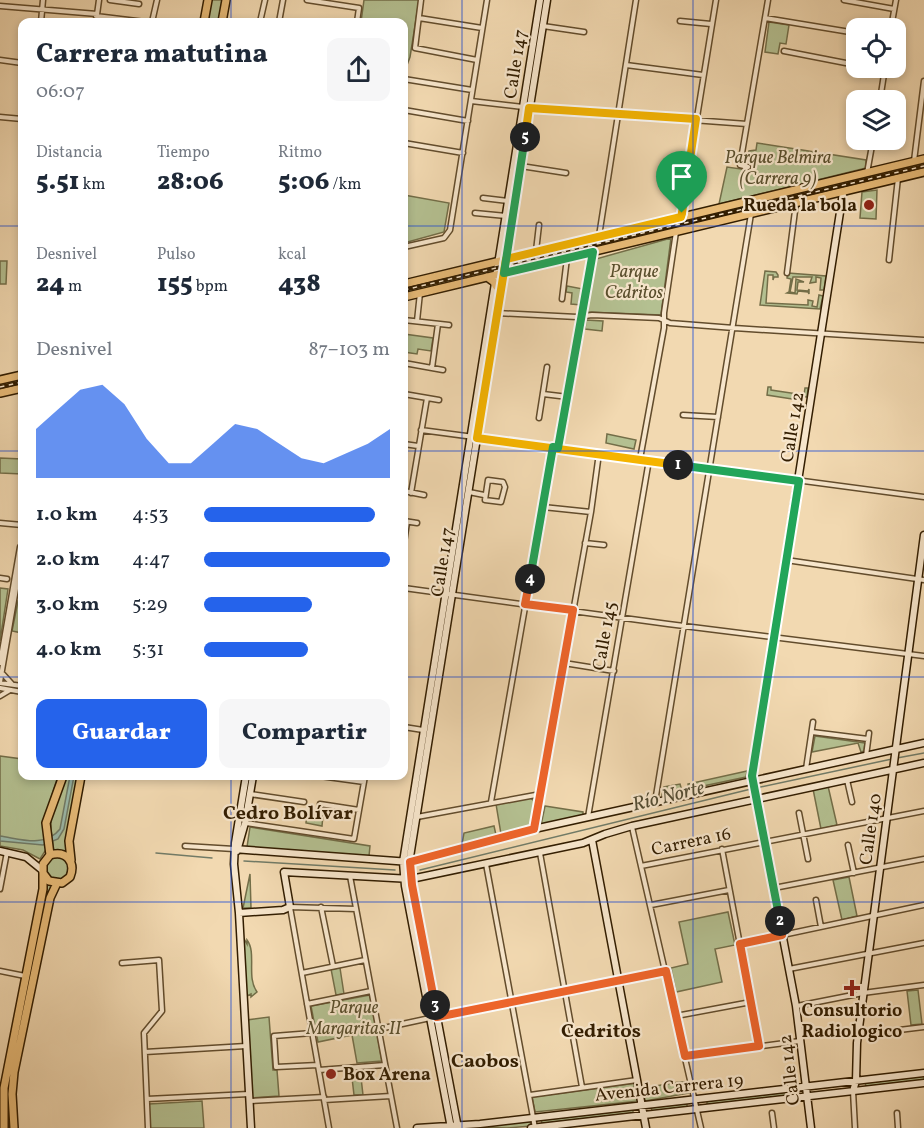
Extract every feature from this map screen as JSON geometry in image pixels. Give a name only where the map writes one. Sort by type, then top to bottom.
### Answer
[{"type":"main road","points":[[205,18],[208,0]]},
{"type":"main road","points":[[223,18],[226,0]]},
{"type":"main road","name":"Calle 147","points":[[455,1127],[408,879],[407,862],[423,730],[468,492],[473,437],[497,313],[503,260],[521,166],[540,0]]},
{"type":"main road","name":"Calle 147","points":[[503,260],[506,216],[547,0]]},
{"type":"main road","points":[[408,283],[924,159]]},
{"type":"main road","points":[[408,296],[924,172]]},
{"type":"main road","name":"Calle 142","points":[[811,1128],[796,1006],[753,782],[843,192]]},
{"type":"main road","name":"Calle 147","points":[[407,862],[417,817],[448,594],[496,286],[501,274]]},
{"type":"main road","points":[[487,277],[496,286]]},
{"type":"main road","points":[[0,380],[18,376]]},
{"type":"main road","points":[[0,393],[18,389]]},
{"type":"main road","name":"Calle 140","points":[[853,1091],[856,1081],[863,993],[908,653],[921,580],[924,535]]},
{"type":"main road","points":[[236,850],[407,862],[534,829],[924,743]]},
{"type":"main road","points":[[239,912],[283,910],[290,907],[284,872],[408,879],[592,840],[632,826],[756,797],[924,763]]},
{"type":"main road","points":[[4,1128],[4,1088],[43,889],[44,860],[50,851],[47,820],[62,780]]},
{"type":"main road","points":[[4,852],[26,857],[43,871],[49,881],[64,882],[70,877],[72,866],[69,841],[80,780]]},
{"type":"main road","points":[[245,780],[234,864],[239,912],[251,1128]]},
{"type":"main road","points":[[236,850],[245,823],[252,780]]},
{"type":"main road","points":[[592,840],[646,1128]]},
{"type":"main road","points":[[50,851],[63,854],[72,866]]},
{"type":"main road","points":[[14,1128],[12,1094],[14,1072],[50,898],[57,883]]},
{"type":"main road","name":"Avenida Carrera 19","points":[[417,1128],[455,1127],[924,1073]]},
{"type":"main road","name":"Avenida Carrera 19","points":[[534,1128],[590,1125],[643,1115],[924,1083]]},
{"type":"street","points":[[41,18],[43,0]]},
{"type":"street","points":[[97,18],[99,0]]},
{"type":"street","points":[[110,0],[139,4]]},
{"type":"street","points":[[153,18],[157,0]]},
{"type":"street","points":[[261,18],[264,0]]},
{"type":"street","points":[[280,18],[283,0]]},
{"type":"street","points":[[307,0],[359,8],[358,18]]},
{"type":"street","points":[[421,0],[414,48],[477,60]]},
{"type":"street","points":[[408,246],[444,238],[450,230],[487,0]]},
{"type":"street","points":[[599,237],[636,0]]},
{"type":"street","points":[[681,217],[716,0]]},
{"type":"street","points":[[748,166],[740,165],[768,0]]},
{"type":"street","points":[[844,0],[894,9]]},
{"type":"street","points":[[893,18],[896,0]]},
{"type":"street","points":[[0,6],[109,18]]},
{"type":"street","points":[[419,18],[482,28]]},
{"type":"street","points":[[765,18],[846,31]]},
{"type":"street","points":[[680,21],[711,24]]},
{"type":"street","points":[[543,26],[584,32]]},
{"type":"street","points":[[784,51],[846,63]]},
{"type":"street","points":[[0,60],[18,62]]},
{"type":"street","points":[[626,65],[704,75]]},
{"type":"street","points":[[408,80],[472,90]]},
{"type":"street","points":[[914,161],[924,81]]},
{"type":"street","points":[[471,101],[747,123]]},
{"type":"street","points":[[408,111],[468,121]]},
{"type":"street","points":[[0,117],[18,119]]},
{"type":"street","points":[[408,144],[463,153]]},
{"type":"street","points":[[867,173],[871,150]]},
{"type":"street","points":[[521,166],[566,173]]},
{"type":"street","points":[[889,260],[898,178]]},
{"type":"street","points":[[483,198],[509,201]]},
{"type":"street","points":[[787,273],[796,203]]},
{"type":"street","points":[[475,213],[506,216]]},
{"type":"street","points":[[655,802],[751,214]]},
{"type":"street","points":[[536,252],[539,225]]},
{"type":"street","points":[[640,459],[664,320],[676,231]]},
{"type":"street","points":[[491,802],[525,604],[543,507],[568,397],[593,252]]},
{"type":"street","points":[[562,299],[567,258]]},
{"type":"street","points":[[417,321],[420,293]]},
{"type":"street","points":[[497,313],[582,317],[592,315],[734,328],[924,340]]},
{"type":"street","points":[[408,320],[449,325]]},
{"type":"street","points":[[432,368],[438,324]]},
{"type":"street","points":[[408,364],[443,370]]},
{"type":"street","points":[[539,418],[547,367]]},
{"type":"street","points":[[543,394],[568,397]]},
{"type":"street","points":[[408,395],[439,400]]},
{"type":"street","points":[[411,493],[427,398]]},
{"type":"street","points":[[683,415],[718,417]]},
{"type":"street","points":[[421,430],[924,497]]},
{"type":"street","points":[[408,445],[418,446]]},
{"type":"street","points":[[534,829],[591,512],[599,453]]},
{"type":"street","name":"Calle 145","points":[[588,817],[649,460]]},
{"type":"street","points":[[488,480],[503,482],[505,487],[501,502],[486,501],[484,495],[488,480]]},
{"type":"street","points":[[408,492],[424,495]]},
{"type":"street","points":[[468,492],[484,495]]},
{"type":"street","points":[[543,507],[591,512]]},
{"type":"street","points":[[408,522],[417,523]]},
{"type":"street","points":[[0,523],[18,525]]},
{"type":"street","points":[[585,543],[604,545]]},
{"type":"street","points":[[786,560],[921,580]]},
{"type":"street","points":[[0,663],[18,562]]},
{"type":"street","points":[[18,573],[0,684],[18,690]]},
{"type":"street","points":[[0,578],[7,579]]},
{"type":"street","points":[[408,589],[924,656]]},
{"type":"street","points":[[564,663],[614,671]]},
{"type":"street","points":[[2,673],[11,687]]},
{"type":"street","points":[[0,696],[11,687],[18,686]]},
{"type":"street","points":[[806,769],[813,722]]},
{"type":"street","points":[[408,728],[423,730]]},
{"type":"street","points":[[812,732],[868,739]]},
{"type":"street","points":[[866,756],[869,733]]},
{"type":"street","points":[[847,779],[852,802]]},
{"type":"street","points":[[245,823],[354,839],[364,782],[349,780]]},
{"type":"street","points":[[250,794],[304,802]]},
{"type":"street","points":[[417,817],[541,794]]},
{"type":"street","points":[[320,804],[360,810]]},
{"type":"street","name":"Carrera 16","points":[[641,866],[924,811]]},
{"type":"street","points":[[799,813],[808,859]]},
{"type":"street","points":[[632,826],[701,1128]]},
{"type":"street","points":[[848,845],[854,873]]},
{"type":"street","points":[[185,846],[236,850]]},
{"type":"street","points":[[722,849],[759,1046]]},
{"type":"street","points":[[0,889],[4,852]]},
{"type":"street","points":[[540,852],[582,1087]]},
{"type":"street","points":[[773,888],[924,859]]},
{"type":"street","points":[[486,864],[530,1095],[534,1128]]},
{"type":"street","points":[[349,875],[397,1128]]},
{"type":"street","points":[[650,905],[729,890]]},
{"type":"street","points":[[816,900],[821,927]]},
{"type":"street","points":[[740,944],[924,905]]},
{"type":"street","points":[[329,1128],[290,907],[356,909]]},
{"type":"street","points":[[321,907],[333,966]]},
{"type":"street","points":[[789,969],[924,943]]},
{"type":"street","points":[[123,963],[159,960],[162,1011],[144,1033],[148,1128]]},
{"type":"street","points":[[302,973],[366,960]]},
{"type":"street","points":[[0,971],[26,976]]},
{"type":"street","points":[[379,1029],[666,971]]},
{"type":"street","points":[[796,1006],[863,993],[924,985]]},
{"type":"street","points":[[307,1004],[372,991]]},
{"type":"street","points":[[676,1016],[751,1002]]},
{"type":"street","points":[[858,1035],[924,1027]]},
{"type":"street","points":[[312,1033],[274,1036],[276,1067],[385,1065]]},
{"type":"street","points":[[685,1056],[801,1040]]},
{"type":"street","points":[[145,1052],[246,1046]]},
{"type":"street","points":[[530,1095],[637,1080]]},
{"type":"street","name":"Calle 140","points":[[853,1091],[855,1128]]},
{"type":"street","points":[[147,1099],[324,1099],[391,1096]]},
{"type":"street","points":[[772,1113],[774,1128]]},
{"type":"street","points":[[897,1113],[898,1128]]},
{"type":"green space","points":[[210,0],[224,0],[222,18],[207,18]]},
{"type":"green space","points":[[364,0],[419,0],[408,62],[408,18],[362,18]]},
{"type":"green space","points":[[769,22],[789,25],[786,44],[780,43],[778,54],[765,52]]},
{"type":"green space","name":"Parque Belmira (Carrera 9)","points":[[757,143],[866,160],[866,168],[719,204],[727,167],[755,171],[756,162],[747,160],[749,151],[756,150]]},
{"type":"green space","name":"Rueda la bola","points":[[877,190],[876,219],[860,218],[862,192]]},
{"type":"green space","points":[[408,196],[449,203],[444,232],[408,242]]},
{"type":"green space","name":"Parque Cedritos","points":[[671,238],[661,315],[586,312],[596,259]]},
{"type":"green space","points":[[0,261],[7,261],[6,284],[0,284]]},
{"type":"green space","points":[[493,266],[494,270],[492,273],[408,293],[408,285]]},
{"type":"green space","points":[[765,271],[776,272],[778,275],[773,280],[773,275],[768,275],[766,303],[808,305],[808,300],[813,301],[812,306],[817,307],[819,295],[823,296],[820,309],[760,305]]},
{"type":"green space","points":[[788,273],[826,276],[824,290],[820,290],[821,278],[816,277],[816,282],[810,283],[812,277],[793,277],[790,292],[795,293],[796,279],[804,282],[798,282],[797,290],[808,291],[809,289],[809,294],[798,291],[797,294],[787,293],[791,279],[787,278]]},
{"type":"green space","points":[[567,286],[583,289],[581,305],[571,304],[572,293],[566,292]]},
{"type":"green space","points":[[586,320],[603,321],[602,331],[585,329]]},
{"type":"green space","points":[[408,335],[433,338],[431,351],[418,349],[417,354],[408,353]]},
{"type":"green space","points":[[18,379],[18,386],[0,390],[0,384]]},
{"type":"green space","points":[[768,387],[771,387],[771,390],[804,395],[805,388],[808,388],[807,397],[797,395],[792,399],[767,395]]},
{"type":"green space","points":[[607,434],[636,440],[634,449],[606,443]]},
{"type":"green space","points":[[0,458],[18,459],[18,474],[0,473]]},
{"type":"green space","points":[[0,588],[8,589],[0,641]]},
{"type":"green space","points":[[18,601],[18,632],[12,631]]},
{"type":"green space","points":[[815,736],[865,743],[864,751],[861,752],[858,743],[812,752]]},
{"type":"green space","points":[[0,756],[18,758],[18,780],[57,780],[45,817],[47,848],[40,859],[23,850],[0,846]]},
{"type":"green space","points":[[747,771],[746,777],[689,789],[688,784]]},
{"type":"green space","points":[[65,780],[79,780],[67,854],[54,852],[51,819]]},
{"type":"green space","points":[[680,784],[682,791],[662,795],[664,787]]},
{"type":"green space","points":[[828,786],[837,825],[821,829],[813,789]]},
{"type":"green space","points":[[530,798],[536,802],[532,827],[501,834],[496,804]]},
{"type":"green space","points":[[545,806],[583,812],[583,815],[541,825]]},
{"type":"green space","points":[[307,813],[323,815],[322,826],[306,823]]},
{"type":"green space","points":[[494,826],[496,835],[462,844],[464,833]]},
{"type":"green space","points":[[250,827],[370,846],[369,856],[247,847]]},
{"type":"green space","points":[[58,855],[66,859],[70,867],[66,875],[58,879],[50,875],[46,867],[50,859]]},
{"type":"green space","points":[[250,874],[251,908],[243,908]]},
{"type":"green space","points":[[849,877],[857,916],[842,920],[833,880]]},
{"type":"green space","points":[[47,880],[52,884],[11,1078],[11,1128],[7,1128],[5,1094]]},
{"type":"green space","points":[[413,899],[455,1117],[451,1117],[410,900]]},
{"type":"green space","points":[[728,912],[735,945],[715,949],[722,982],[676,992],[671,968],[688,964],[679,922]]},
{"type":"green space","points":[[242,935],[250,945],[252,979],[257,992],[251,997],[251,994],[245,997]]},
{"type":"green space","points":[[340,968],[344,994],[336,995],[331,969]]},
{"type":"green space","points":[[918,990],[922,1024],[911,1025],[907,991]]},
{"type":"green space","name":"Parque Margaritas II","points":[[370,995],[382,1061],[357,1063],[352,1035],[318,1042],[311,1006]]},
{"type":"green space","points":[[269,1017],[273,1070],[277,1070],[279,1096],[251,1098],[247,1020]]},
{"type":"green space","points":[[351,1069],[360,1069],[363,1095],[354,1095]]},
{"type":"green space","points":[[924,1075],[924,1081],[866,1087],[865,1082]]},
{"type":"green space","points":[[687,1082],[689,1093],[645,1101],[643,1088]]},
{"type":"green space","points":[[636,1083],[639,1101],[535,1112],[532,1097]]},
{"type":"green space","points":[[798,1091],[799,1095],[707,1106],[707,1100]]},
{"type":"green space","points":[[202,1101],[204,1128],[150,1128],[149,1104]]},
{"type":"green space","points":[[687,1102],[687,1107],[652,1112],[651,1106]]},
{"type":"green space","points":[[633,1109],[633,1114],[542,1124],[541,1119]]},
{"type":"green space","points":[[530,1120],[531,1126],[467,1127]]},
{"type":"shaded area","points":[[69,780],[73,780],[64,829],[58,839],[43,845],[0,841],[0,836],[32,841],[47,839],[60,829]]},
{"type":"waterway","name":"Río Norte","points":[[897,758],[924,753]]},
{"type":"waterway","name":"Río Norte","points":[[756,788],[892,759]]},
{"type":"waterway","name":"Río Norte","points":[[420,870],[751,789]]},
{"type":"waterway","name":"Río Norte","points":[[156,853],[212,858]]},
{"type":"waterway","name":"Río Norte","points":[[244,861],[395,870]]},
{"type":"railway","points":[[408,289],[924,166]]},
{"type":"railway","points":[[0,387],[18,383]]},
{"type":"place","name":"Rueda la bola","points":[[869,205]]},
{"type":"place","name":"Consultorio Radiologico","points":[[852,988]]},
{"type":"place","name":"Box Arena","points":[[331,1074]]},
{"type":"district","name":"Cedro Bolívar","points":[[288,812]]},
{"type":"district","name":"Cedritos","points":[[601,1030]]},
{"type":"district","name":"Caobos","points":[[485,1060]]},
{"type":"route","points":[[682,213],[681,217],[506,259],[477,438],[480,438],[553,447],[599,453],[799,481],[752,776],[782,935],[740,944],[759,1046],[685,1056],[666,971],[437,1017],[412,885],[410,862],[534,829],[573,610],[525,604],[553,447],[558,448],[582,317],[593,252],[504,273],[510,234],[529,108],[696,119],[682,213]]}]
